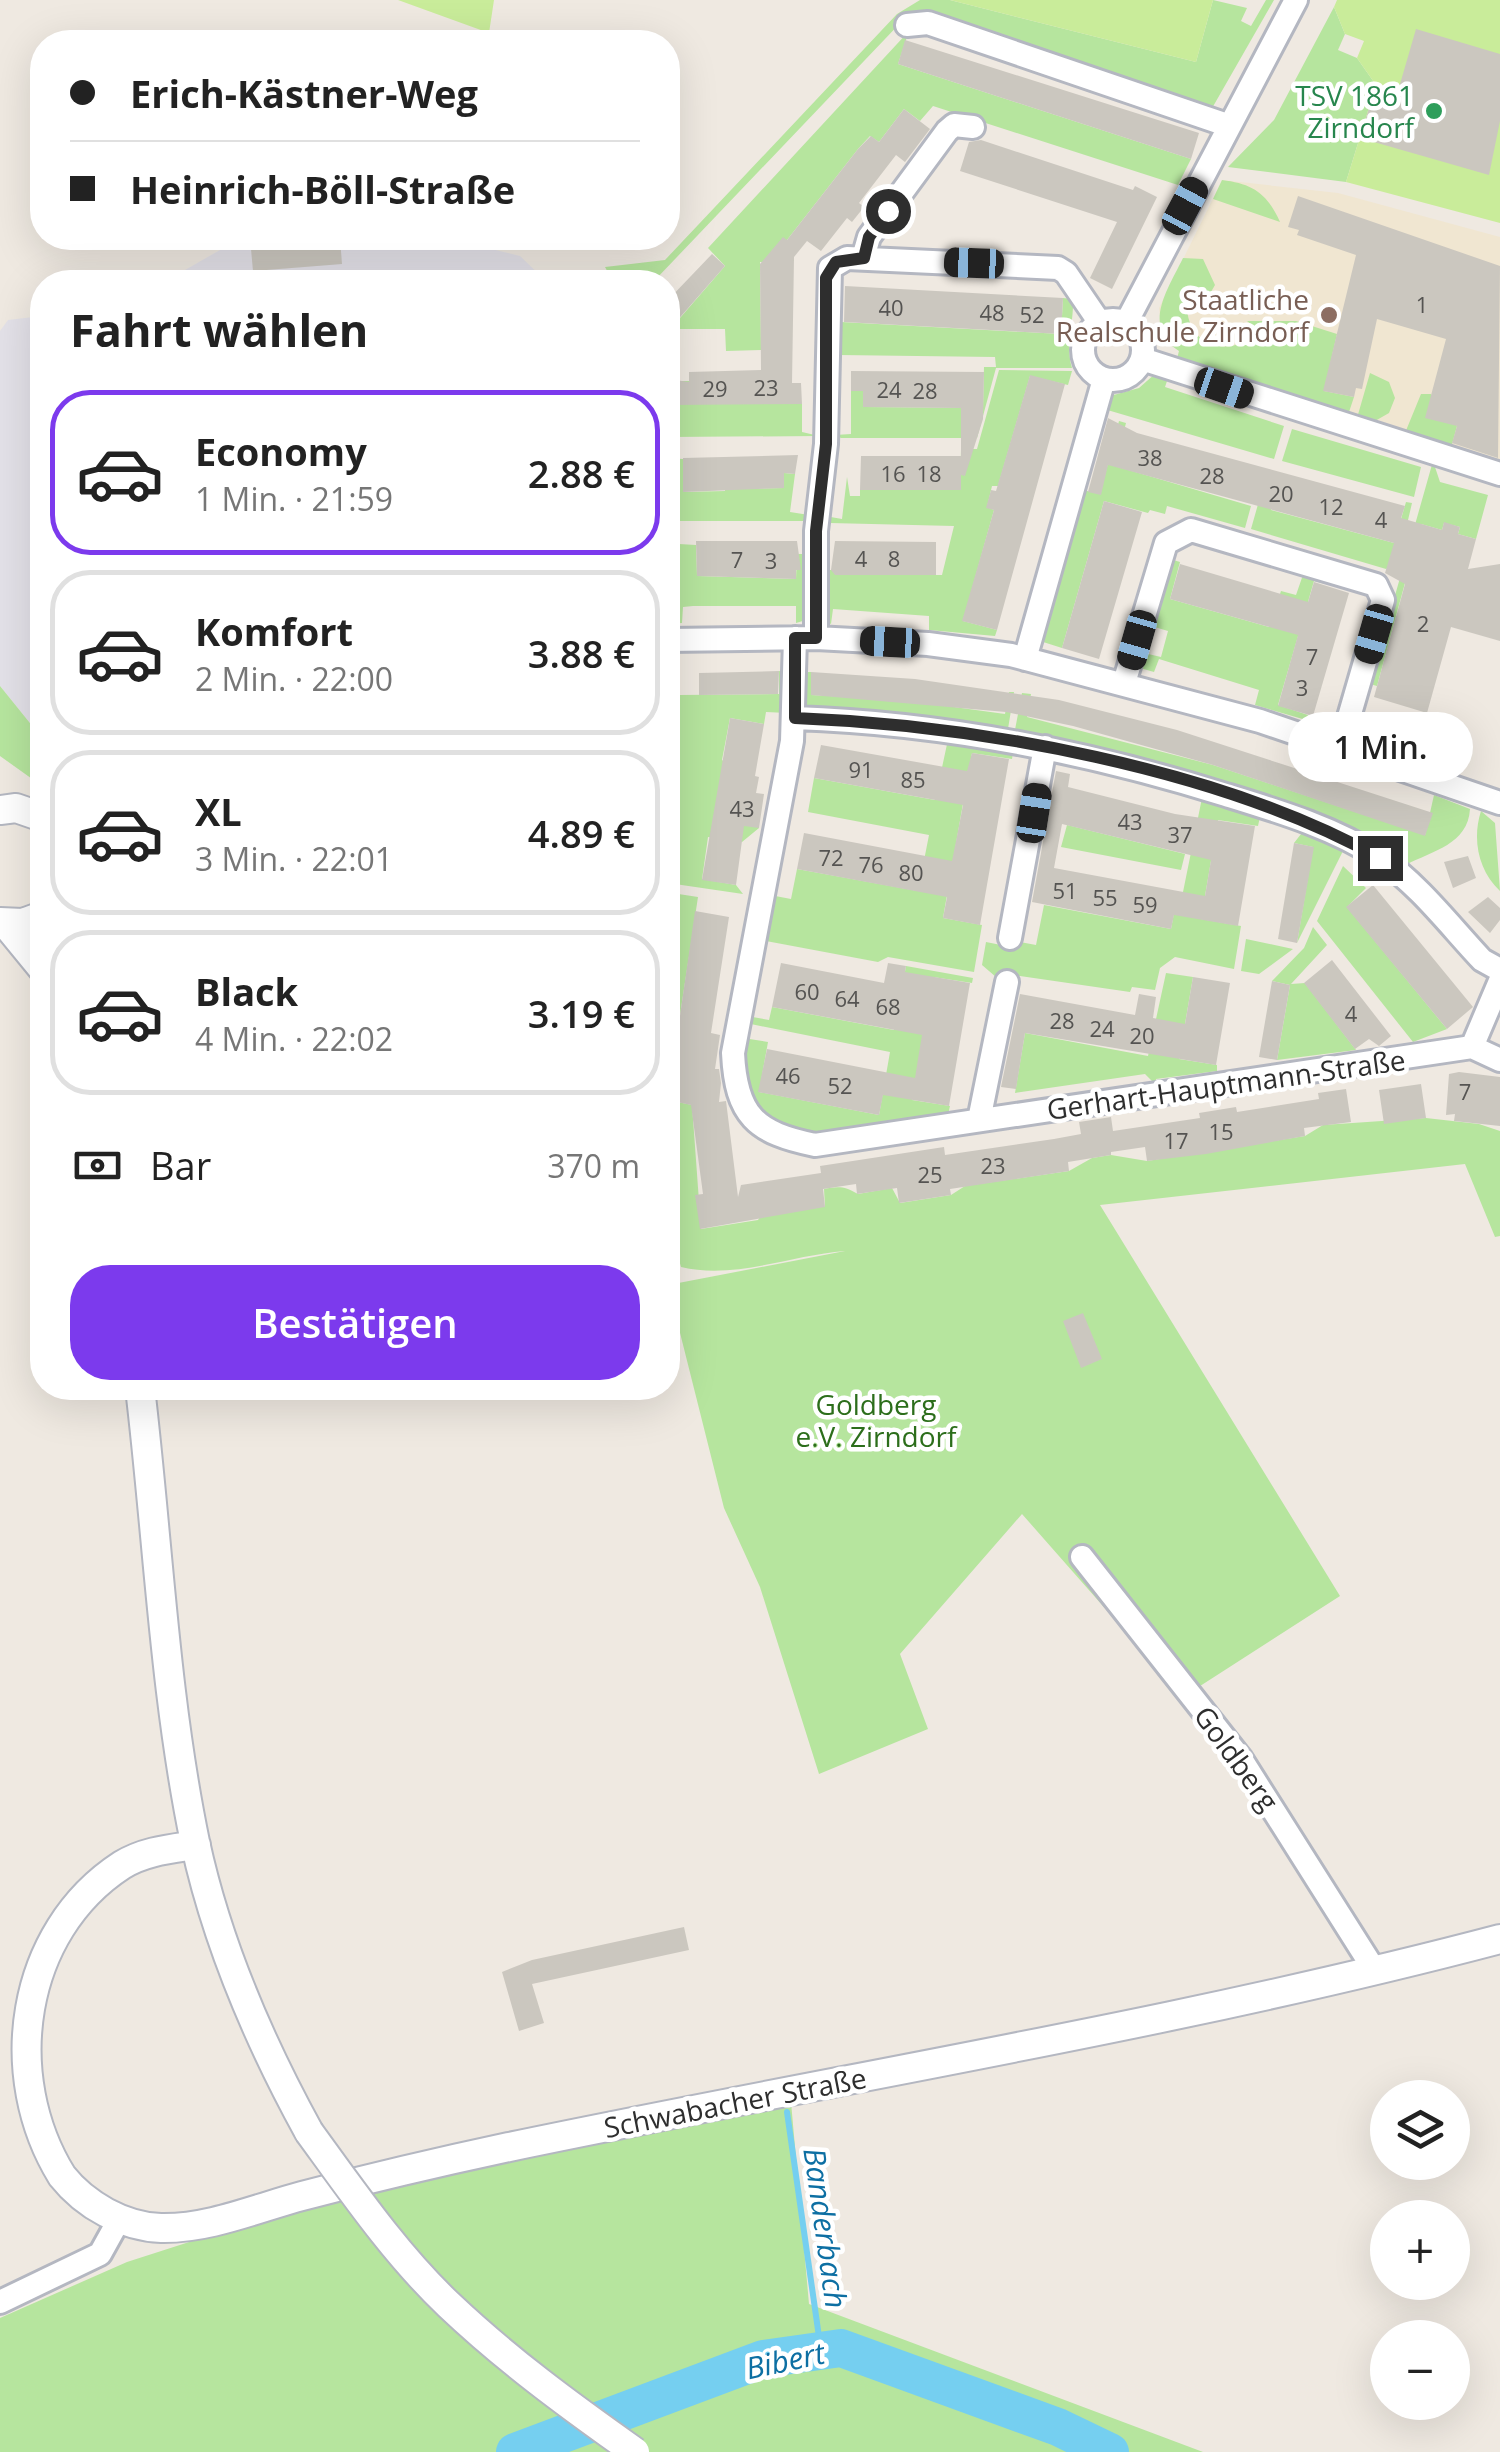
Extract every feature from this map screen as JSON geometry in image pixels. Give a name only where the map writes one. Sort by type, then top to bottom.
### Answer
[{"type":"street","points":[[1126,323],[1227,124],[1296,0]]},
{"type":"street","points":[[907,25],[928,22],[1227,124]]},
{"type":"street","points":[[972,128],[954,125],[946,130],[869,237],[864,258],[1058,268],[1066,272],[1100,323]]},
{"type":"street","name":"Gerhart-Hauptmann-Straße","points":[[864,258],[836,262],[826,278],[826,444],[805,638],[795,718],[733,1054],[734,1086],[756,1124],[778,1138],[815,1145],[1472,1048]]},
{"type":"street","points":[[1100,323],[1126,323],[1137,332],[1143,345],[1142,359],[1133,372],[1120,380],[1104,379],[1084,359],[1083,345],[1100,323]]},
{"type":"street","points":[[1142,359],[1500,474]]},
{"type":"street","points":[[1025,659],[1104,379]]},
{"type":"street","points":[[1124,683],[1166,542],[1192,530],[1344,575],[1376,585],[1384,600],[1340,748]]},
{"type":"street","points":[[680,640],[805,638],[928,644],[1025,659],[1124,683],[1340,748],[1500,803]]},
{"type":"street","points":[[795,718],[906,723],[1044,747],[1191,784],[1289,816],[1351,842],[1397,872],[1482,960],[1500,970]]},
{"type":"street","points":[[1010,938],[1044,747]]},
{"type":"street","points":[[3,923],[30,918]]},
{"type":"street","points":[[3,923],[30,954]]},
{"type":"street","points":[[1500,981],[1472,1048],[1500,1060]]},
{"type":"street","points":[[980,1120],[1007,982]]},
{"type":"street","points":[[141,1400],[163,1618],[196,1844],[245,2004],[309,2132],[357,2197],[446,2302],[536,2382],[635,2452]]},
{"type":"street","name":"Goldberg","points":[[1082,1557],[1242,1759],[1376,1970]]},
{"type":"street","name":"Schwabacher Straße","points":[[196,1844],[138,1858],[87,1892],[59,1923],[37,1963],[23,2008],[20,2086],[37,2138],[77,2193],[120,2218],[163,2228],[198,2224],[419,2167],[1376,1970],[1500,1939]]},
{"type":"street","points":[[0,2302],[100,2254],[120,2218]]},
{"type":"shaded area","name":"Staatliche Realschule Zirndorf","points":[[1222,180],[1338,193],[1500,237],[1500,462],[1177,359],[1179,351],[1162,333],[1159,308]]},
{"type":"shaded area","points":[[220,250],[495,250],[520,256],[535,270],[185,270]]},
{"type":"shaded area","points":[[30,317],[30,723],[0,686],[0,331],[8,320]]},
{"type":"green space","points":[[398,0],[494,0],[489,30]]},
{"type":"green space","points":[[920,0],[950,0],[1196,62],[1213,0],[1247,8],[1241,21],[1251,26],[1266,0],[1274,0],[1211,110],[905,18],[665,270],[607,270],[605,267],[665,260],[674,250],[680,250],[680,244],[897,14]]},
{"type":"green space","points":[[950,0],[1213,0],[1196,62]]},
{"type":"green space","name":"TSV 1861 Zirndorf","points":[[1337,0],[1500,0],[1500,223],[1346,182],[1376,85],[1357,58],[1364,41],[1345,34],[1334,7]]},
{"type":"green space","points":[[1334,7],[1345,34],[1338,50],[1357,58],[1376,85],[1346,182],[1228,167],[1274,120]]},
{"type":"green space","points":[[909,31],[898,64],[1191,159],[1178,185],[933,106],[920,121],[904,109],[879,142],[870,136],[858,149],[787,240],[794,261],[760,262],[761,350],[726,351],[725,329],[680,329],[680,318],[725,266],[708,248]]},
{"type":"green space","points":[[1222,180],[1258,192],[1280,222],[1213,199]]},
{"type":"green space","points":[[1183,258],[1203,259],[1215,285],[1204,304],[1187,309],[1190,323],[1204,341],[1237,345],[1259,331],[1247,321],[1296,321],[1337,334],[1324,391],[1354,397],[1348,415],[1177,359],[1179,351],[1161,331],[1160,319],[1165,295]]},
{"type":"green space","points":[[842,269],[841,322],[1061,334],[1063,298],[1073,299],[1069,351],[1072,368],[996,368],[977,438],[841,438],[835,435],[851,434],[851,391],[863,391],[864,407],[983,408],[984,367],[996,367],[995,357],[839,355],[834,287]]},
{"type":"green space","points":[[999,370],[1072,371],[1068,385],[1030,376],[998,486],[992,486],[987,507],[994,510],[963,621],[997,630],[995,636],[929,630],[929,616],[833,609],[831,624],[825,621],[824,570],[835,570],[836,575],[942,575],[954,526],[830,523],[825,516],[842,519],[847,477],[850,496],[860,496],[860,490],[903,489],[903,456],[918,456],[918,490],[960,490],[961,449],[977,449]]},
{"type":"green space","points":[[1156,373],[1168,378],[1165,387],[1284,426],[1274,459],[1104,409],[1110,396],[1139,388]]},
{"type":"green space","points":[[1370,373],[1389,382],[1395,398],[1389,413],[1375,421],[1357,418]]},
{"type":"green space","points":[[680,381],[689,381],[689,404],[802,404],[802,432],[819,436],[680,437]]},
{"type":"green space","points":[[1421,394],[1431,394],[1457,426],[1451,448],[1405,433]]},
{"type":"green space","points":[[1119,421],[1126,423],[1115,466],[1251,506],[1245,528],[1167,506],[1165,514],[1150,510],[1148,513],[1104,501],[1062,648],[1040,641],[1083,490],[1100,494]]},
{"type":"green space","points":[[1292,429],[1421,467],[1414,497],[1282,461]]},
{"type":"green space","points":[[680,459],[684,492],[725,491],[725,475],[743,489],[784,488],[784,473],[795,474],[790,512],[809,515],[809,521],[680,521]]},
{"type":"green space","points":[[1433,461],[1440,482],[1488,495],[1476,539],[1458,534],[1460,527],[1444,523],[1442,530],[1421,524],[1377,686],[1370,684]]},
{"type":"green space","points":[[1268,469],[1271,510],[1394,543],[1406,502],[1412,503],[1398,563],[1386,569],[1251,529]]},
{"type":"green space","points":[[680,544],[696,545],[697,576],[796,579],[797,554],[808,554],[806,620],[796,623],[796,606],[693,606],[683,607],[682,623]]},
{"type":"green space","points":[[1170,559],[1180,562],[1170,599],[1269,627],[1281,591],[1296,595],[1305,569],[1352,584],[1350,590],[1314,581],[1278,705],[1308,715],[1306,720],[1255,705],[1259,690],[1159,659],[1154,672],[1140,668],[1144,653],[1161,657],[1168,631],[1151,626]]},
{"type":"green space","points":[[779,671],[787,672],[787,713],[766,712],[764,724],[730,718],[722,760],[740,774],[759,828],[742,842],[708,837],[702,879],[736,885],[743,894],[680,885],[680,695],[779,694]]},
{"type":"green space","points":[[802,672],[811,672],[811,695],[903,700],[1005,714],[1009,692],[1014,692],[1007,735],[808,711],[801,705]]},
{"type":"green space","points":[[0,686],[30,723],[30,777],[0,756]]},
{"type":"green space","points":[[1022,693],[1031,694],[1027,717],[1213,765],[1425,835],[1434,795],[1470,809],[1468,821],[1447,845],[1405,865],[1014,735]]},
{"type":"green space","points":[[949,735],[1014,747],[1012,759],[972,753],[969,769],[943,918],[982,925],[974,972],[888,957],[878,962],[761,940],[770,895],[791,899],[797,869],[918,891],[929,835],[808,812],[814,778],[935,800]]},
{"type":"green space","points":[[1203,793],[1261,812],[1258,826],[1218,820],[1201,919],[1241,926],[1234,969],[1175,957],[1160,968],[1155,990],[1132,987],[1130,992],[1020,976],[996,977],[982,965],[986,942],[1001,945],[1003,939],[1036,945],[1044,905],[1171,929],[1178,892],[1183,892]]},
{"type":"green space","points":[[1481,811],[1495,823],[1500,891],[1486,874],[1479,854],[1477,832]]},
{"type":"green space","points":[[1067,825],[1185,854],[1181,870],[1061,847]]},
{"type":"green space","points":[[1305,829],[1343,851],[1297,943],[1313,847],[1294,843]]},
{"type":"green space","points":[[1343,866],[1366,888],[1347,907],[1447,1029],[1413,1042],[1317,921]]},
{"type":"green space","points":[[680,894],[698,897],[680,1015]]},
{"type":"green space","points":[[1313,927],[1327,945],[1291,984],[1305,983],[1356,1050],[1277,1060],[1290,985],[1272,981],[1304,948]]},
{"type":"green space","points":[[1246,939],[1293,949],[1259,974],[1241,971]]},
{"type":"green space","points":[[906,966],[973,978],[972,983],[933,977],[912,1100],[950,1106],[947,1119],[815,1138],[757,1114],[739,1057],[743,1038],[768,1042],[759,1092],[879,1115],[890,1052],[746,1023],[747,1016],[769,1020],[772,1007],[894,1030]]},
{"type":"green space","points":[[1166,973],[1193,977],[1179,1059],[1217,1065],[1217,1071],[1156,1079],[1157,1086],[1145,1074],[1015,1093],[1025,1033],[1148,1056]]},
{"type":"green space","name":"Goldberg e.V. Zirndorf","points":[[680,1102],[692,1105],[701,1229],[758,1220],[768,1204],[825,1207],[824,1189],[829,1188],[845,1188],[858,1194],[892,1188],[900,1203],[951,1195],[965,1186],[1069,1171],[1092,1158],[1111,1155],[1147,1161],[1305,1136],[1323,1125],[1426,1118],[1479,1124],[1500,1131],[1500,1236],[1495,1237],[1465,1164],[1100,1205],[1340,1596],[1183,1697],[1022,1514],[900,1654],[928,1729],[819,1774],[760,1587],[724,1508],[680,1333],[680,1283],[845,1251],[722,1271],[681,1267]]},
{"type":"green space","points":[[791,2102],[809,2304],[1203,2452],[0,2452],[0,2318],[127,2262],[406,2172]]},
{"type":"building","points":[[1416,29],[1500,54],[1500,121],[1489,175],[1360,138],[1376,85],[1398,91]]},
{"type":"building","points":[[905,40],[1199,133],[1191,159],[898,64]]},
{"type":"building","points":[[904,109],[930,129],[905,162],[896,155],[859,203],[864,207],[852,222],[847,218],[821,251],[807,241],[794,257],[792,383],[801,383],[802,404],[680,405],[680,381],[689,382],[689,372],[761,370],[760,264],[783,237],[787,240],[858,149],[871,136],[879,142]]},
{"type":"building","points":[[981,140],[1133,190],[1135,186],[1157,197],[1112,289],[1090,278],[1117,222],[960,171],[969,142]]},
{"type":"building","points":[[1298,196],[1500,266],[1498,458],[1452,443],[1457,426],[1425,418],[1446,339],[1377,319],[1362,389],[1356,388],[1354,397],[1323,391],[1356,255],[1297,235],[1299,230],[1288,227]]},
{"type":"building","points":[[251,250],[341,250],[342,264],[253,270]]},
{"type":"building","points":[[712,254],[725,266],[680,317],[680,287]]},
{"type":"building","points":[[845,286],[1063,298],[1061,334],[844,322]]},
{"type":"building","points":[[851,371],[984,372],[983,419],[965,476],[961,475],[961,408],[863,407],[863,391],[851,391]]},
{"type":"building","points":[[1030,375],[1065,384],[997,630],[962,621],[994,510],[986,508],[991,490],[996,491]]},
{"type":"building","points":[[1108,418],[1137,433],[1405,506],[1401,518],[1442,530],[1444,522],[1460,527],[1458,534],[1476,539],[1468,569],[1500,564],[1500,641],[1451,627],[1427,713],[1374,697],[1405,584],[1385,573],[1394,543],[1108,465],[1101,495],[1088,492]]},
{"type":"building","points":[[798,455],[795,474],[784,473],[784,488],[683,492],[683,458]]},
{"type":"building","points":[[861,456],[961,456],[961,490],[860,490]]},
{"type":"building","points":[[1104,501],[1142,512],[1099,659],[1062,648]]},
{"type":"building","points":[[696,541],[797,541],[801,570],[796,570],[796,579],[697,576]]},
{"type":"building","points":[[835,541],[936,542],[936,575],[835,575],[831,570]]},
{"type":"building","points":[[1180,564],[1308,602],[1314,582],[1349,593],[1313,716],[1278,706],[1298,635],[1170,599]]},
{"type":"building","points":[[779,671],[778,694],[699,695],[699,673]]},
{"type":"building","points":[[811,672],[915,679],[1059,700],[1177,730],[1433,813],[1425,836],[1213,765],[1073,726],[1006,712],[811,695]]},
{"type":"building","points":[[730,718],[764,724],[755,776],[759,777],[756,793],[764,794],[759,828],[744,826],[736,885],[702,880]]},
{"type":"building","points":[[821,745],[967,771],[972,753],[1009,759],[980,925],[943,918],[947,897],[797,869],[804,833],[952,861],[963,805],[814,778]]},
{"type":"building","points":[[1056,771],[1070,774],[1068,787],[1175,814],[1255,826],[1238,926],[1174,915],[1171,929],[1032,902]],"holes":[[[1062,824],[1211,860],[1205,896],[1054,868]]]},
{"type":"building","points":[[1294,843],[1314,847],[1297,943],[1278,939]]},
{"type":"building","points":[[1468,856],[1476,878],[1453,888],[1444,862]]},
{"type":"building","points":[[1373,885],[1473,1007],[1447,1029],[1346,907]]},
{"type":"building","points":[[1488,897],[1500,908],[1500,920],[1490,933],[1468,912]]},
{"type":"building","points":[[695,911],[729,917],[711,1033],[720,1035],[715,1069],[719,1069],[721,1083],[719,1102],[726,1101],[738,1197],[741,1185],[821,1173],[820,1166],[944,1147],[945,1155],[1054,1139],[1081,1134],[1079,1122],[1111,1117],[1113,1131],[1200,1118],[1199,1113],[1236,1107],[1237,1112],[1319,1099],[1318,1093],[1346,1089],[1351,1122],[1304,1128],[1305,1136],[1206,1154],[1147,1161],[1145,1147],[1111,1152],[1068,1162],[1069,1171],[950,1189],[951,1195],[899,1203],[897,1188],[857,1194],[856,1184],[823,1189],[825,1207],[700,1229],[695,1195],[703,1194],[691,1105],[680,1103],[680,1016]]},
{"type":"building","points":[[1332,960],[1391,1036],[1379,1046],[1369,1039],[1355,1049],[1304,983]]},
{"type":"building","points":[[781,963],[884,983],[888,963],[906,966],[905,972],[970,983],[949,1106],[883,1095],[879,1115],[758,1092],[767,1049],[915,1078],[922,1035],[772,1007]]},
{"type":"building","points":[[1193,977],[1230,983],[1216,1065],[1025,1033],[1016,1089],[1001,1087],[1020,994],[1135,1015],[1139,994],[1156,997],[1153,1018],[1185,1024]]},
{"type":"building","points":[[1272,981],[1290,985],[1277,1060],[1259,1057]]},
{"type":"building","points":[[1449,1074],[1500,1077],[1500,1126],[1454,1121],[1455,1114],[1446,1115]]},
{"type":"building","points":[[1421,1084],[1426,1118],[1384,1124],[1379,1090]]},
{"type":"building","points":[[1083,1313],[1102,1359],[1081,1368],[1063,1321]]},
{"type":"building","points":[[684,1927],[689,1950],[532,1984],[544,2023],[519,2031],[502,1972],[532,1960]]},
{"type":"waterway","name":"Banderbach","points":[[787,2112],[821,2351]]},
{"type":"waterway","name":"Bibert","points":[[515,2452],[763,2359],[841,2348],[1058,2427],[1110,2452]]},
{"type":"place","name":"TSV 1861 Zirndorf","points":[[1434,111]]},
{"type":"place","name":"Staatliche Realschule Zirndorf","points":[[1329,315]]},
{"type":"route","points":[[888,211],[869,237],[864,258],[836,262],[826,278],[826,444],[816,531],[816,638],[795,638],[795,718],[906,723],[1124,765],[1289,816],[1380,858]]}]
